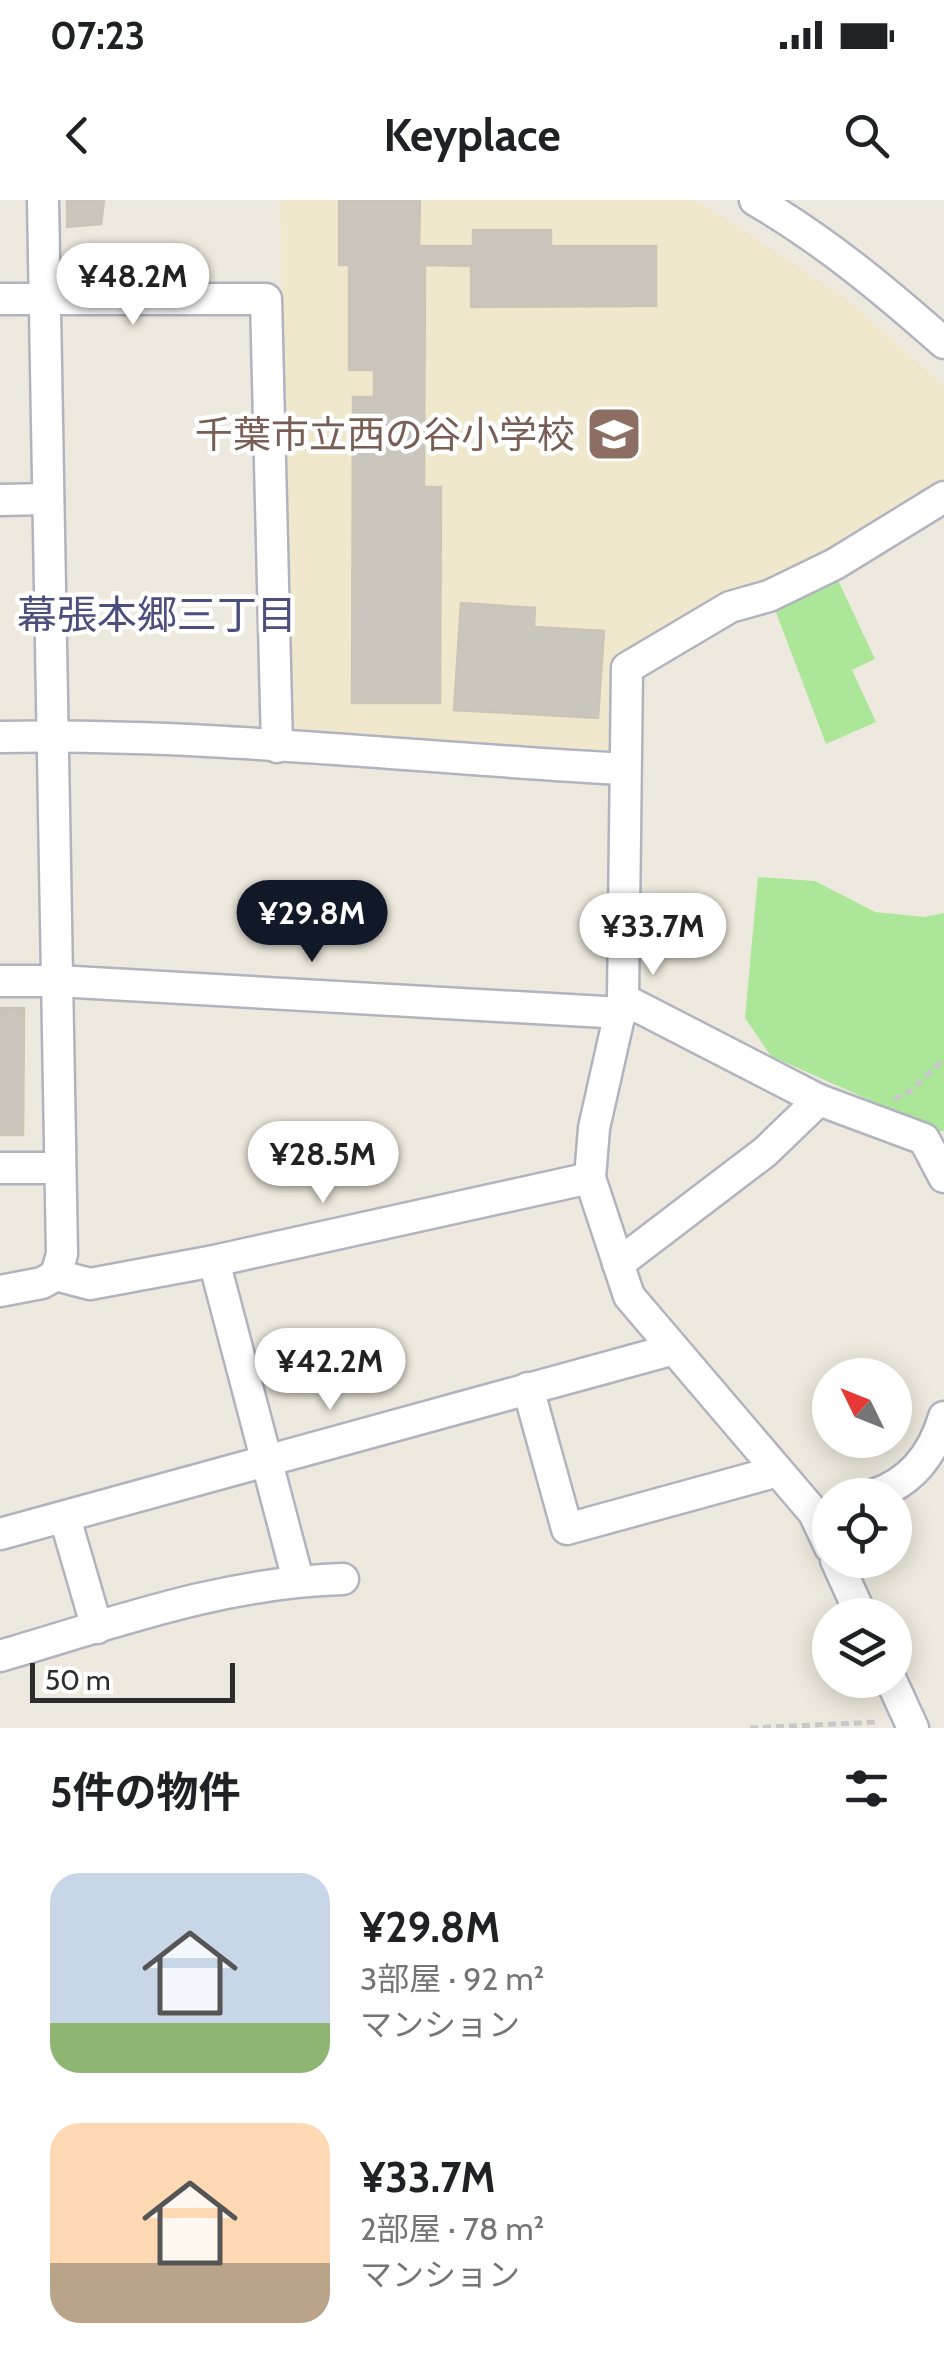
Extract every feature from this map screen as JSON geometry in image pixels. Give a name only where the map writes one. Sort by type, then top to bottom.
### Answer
[{"type":"street","points":[[0,1291],[42,1283],[56,1275],[62,1254],[43,200]]},
{"type":"street","points":[[755,200],[817,238],[944,343]]},
{"type":"street","points":[[0,299],[266,298],[277,747]]},
{"type":"street","points":[[812,1502],[778,1471],[629,1296],[590,1178],[594,1128],[622,1006],[628,668],[730,606],[769,596],[835,564],[944,497]]},
{"type":"street","points":[[0,500],[48,499]]},
{"type":"street","points":[[0,737],[277,747],[624,769]]},
{"type":"street","points":[[0,981],[57,980],[622,1006],[819,1100],[924,1139],[944,1177]]},
{"type":"street","points":[[618,1264],[765,1152],[819,1100]]},
{"type":"street","points":[[0,1168],[60,1168]]},
{"type":"street","points":[[56,1275],[90,1284],[214,1261],[590,1178]]},
{"type":"street","points":[[214,1261],[298,1580]]},
{"type":"street","points":[[0,1534],[674,1350]]},
{"type":"street","points":[[528,1388],[567,1528],[778,1471]]},
{"type":"street","points":[[905,1478],[937,1441],[944,1417]]},
{"type":"street","points":[[65,1518],[97,1628]]},
{"type":"street","points":[[0,1656],[240,1588],[343,1579]]},
{"type":"path","points":[[867,1118],[910,1091],[944,1059]]},
{"type":"path","points":[[750,1728],[901,1721]]},
{"type":"shaded area","name":"千葉市立西の谷小学校","points":[[280,200],[691,200],[711,209],[847,299],[944,386],[944,482],[821,556],[616,659],[616,740],[603,754],[300,737],[289,720]]},
{"type":"green space","points":[[836,576],[875,659],[852,670],[876,722],[826,744],[774,607]]},
{"type":"green space","points":[[758,877],[815,881],[875,912],[924,917],[944,913],[944,1131],[771,1056],[745,1018]]},
{"type":"building","points":[[67,200],[104,200],[101,224],[67,227]]},
{"type":"building","points":[[339,200],[420,200],[419,246],[473,246],[473,230],[551,230],[551,246],[656,246],[656,306],[471,307],[471,266],[425,265],[424,487],[441,487],[440,703],[352,703],[353,397],[374,397],[374,370],[349,370],[349,265],[339,265]]},
{"type":"building","points":[[461,603],[535,608],[534,627],[604,631],[598,718],[454,710]]},
{"type":"building","points":[[0,1008],[24,1008],[23,1135],[0,1135]]},
{"type":"place","name":"千葉市立西の谷小学校","points":[[614,434]]},
{"type":"district","name":"幕張本郷三丁目","points":[[157,614]]}]
